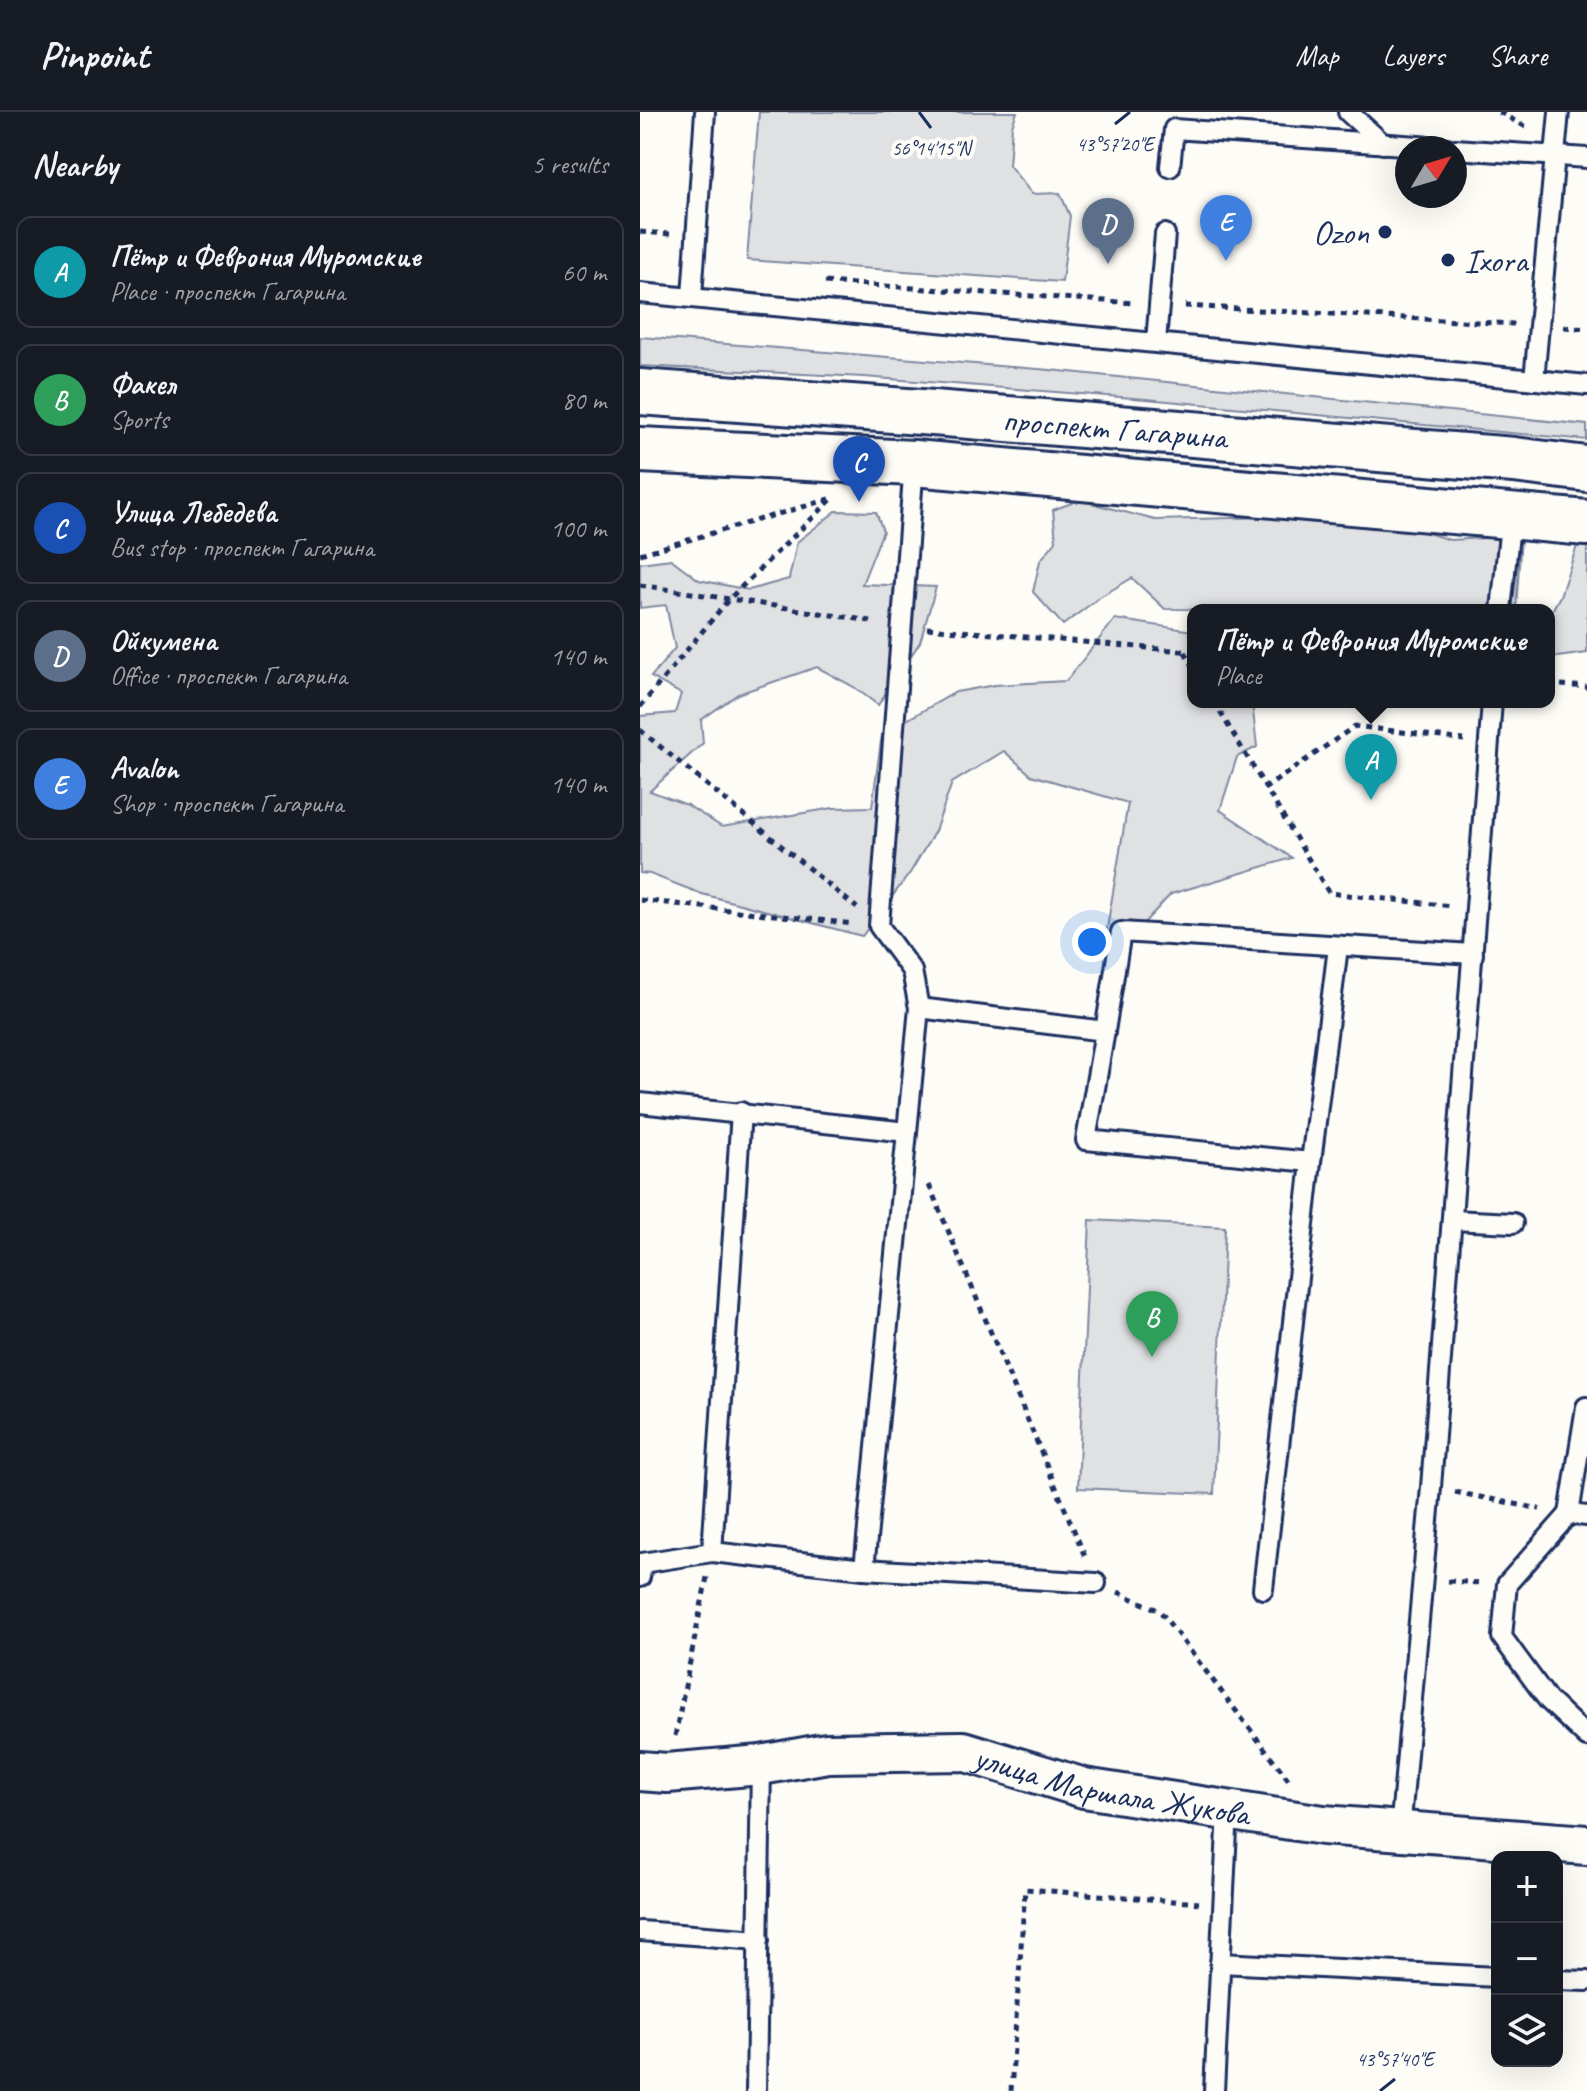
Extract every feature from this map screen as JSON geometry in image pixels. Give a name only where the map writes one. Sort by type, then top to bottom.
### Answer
[{"type":"main road","name":"проспект Гагарина","points":[[640,392],[1514,460],[1587,469]]},
{"type":"main road","name":"проспект Гагарина","points":[[640,450],[914,463],[1587,523]]},
{"type":"street","name":"улица Маршала Жукова","points":[[654,1772],[761,1765],[827,1753],[963,1751],[1084,1788],[1323,1825],[1587,1845]]},
{"type":"lane","points":[[692,296],[705,112]]},
{"type":"lane","points":[[1348,112],[1383,144]]},
{"type":"lane","points":[[1534,380],[1559,112]]},
{"type":"lane","points":[[1170,167],[1175,121],[1395,145]]},
{"type":"lane","points":[[1467,150],[1587,158]]},
{"type":"lane","points":[[1156,342],[1165,234]]},
{"type":"lane","points":[[640,293],[1587,385]]},
{"type":"lane","points":[[864,1569],[919,1008],[912,971],[879,926],[914,463]]},
{"type":"lane","points":[[1502,604],[1511,515]]},
{"type":"lane","points":[[1400,1832],[1431,1487],[1492,708]]},
{"type":"lane","points":[[1311,1162],[1086,1140],[1121,932],[1473,954]]},
{"type":"lane","points":[[1263,1589],[1338,947]]},
{"type":"lane","points":[[919,1008],[1105,1031]]},
{"type":"lane","points":[[640,1103],[907,1132]]},
{"type":"lane","points":[[712,1552],[741,1112]]},
{"type":"lane","points":[[1452,1220],[1513,1223]]},
{"type":"lane","points":[[1586,1407],[1578,1515],[1507,1584],[1502,1637],[1548,1700],[1587,1737]]},
{"type":"lane","points":[[640,1577],[642,1563],[712,1552],[864,1569],[1096,1583]]},
{"type":"lane","points":[[756,2091],[761,1765]]},
{"type":"lane","points":[[1214,2091],[1228,1810]]},
{"type":"lane","points":[[640,1931],[759,1940]]},
{"type":"lane","points":[[1220,1963],[1491,1977]]},
{"type":"lane","points":[[1563,1980],[1587,1981]]},
{"type":"path","points":[[640,707],[729,599],[831,499]]},
{"type":"path","points":[[640,554],[831,499],[845,500]]},
{"type":"path","points":[[1185,652],[1187,656]]},
{"type":"path","points":[[1555,684],[1587,687]]},
{"type":"path","points":[[1217,708],[1329,893],[1452,907],[1453,892]]},
{"type":"path","points":[[1264,789],[1355,726],[1465,740]]},
{"type":"path","points":[[1464,755],[1466,727]]},
{"type":"path","points":[[640,730],[879,926]]},
{"type":"path","points":[[640,900],[879,926]]},
{"type":"path","points":[[907,1132],[1096,1583],[1160,1611],[1323,1825]]},
{"type":"path","points":[[1431,1487],[1578,1515]]},
{"type":"path","points":[[654,1772],[712,1552]]},
{"type":"path","points":[[1423,1580],[1507,1584]]},
{"type":"path","points":[[1011,2091],[1025,1889],[1223,1905]]},
{"type":"shaded area","points":[[759,112],[1017,112],[1012,126],[1009,165],[1032,194],[1060,193],[1070,216],[1062,282],[747,260]]},
{"type":"shaded area","points":[[640,337],[1050,370],[1587,425],[1587,440],[1146,399],[864,377],[640,366]]},
{"type":"shaded area","points":[[1079,500],[1155,520],[1311,516],[1392,522],[1450,540],[1521,536],[1516,604],[1187,604],[1187,609],[1165,609],[1132,578],[1063,625],[1033,592],[1040,561],[1056,541],[1053,510]]},
{"type":"shaded area","points":[[836,511],[876,512],[883,531],[862,584],[936,587],[920,642],[878,705],[854,687],[817,667],[738,694],[701,720],[703,743],[650,791],[687,805],[722,827],[833,808],[872,807],[882,734],[956,692],[995,685],[1066,681],[1115,619],[1187,630],[1187,708],[1253,708],[1257,747],[1237,757],[1220,810],[1292,858],[1171,894],[1140,927],[1106,934],[1128,803],[1031,775],[1004,751],[952,783],[935,831],[910,873],[862,936],[702,894],[640,873],[640,716],[675,713],[681,694],[651,677],[675,648],[666,605],[640,608],[640,563],[671,559],[699,580],[749,590],[789,579],[797,542]]},
{"type":"shaded area","points":[[1578,543],[1587,544],[1587,653],[1555,657],[1555,605]]},
{"type":"shaded area","points":[[1090,1220],[1225,1227],[1214,1494],[1078,1488]]},
{"type":"place","name":"Ozon","points":[[1385,232]]},
{"type":"place","name":"Ixora","points":[[1448,260]]},
{"type":"place","name":"Avalon","points":[[1226,261]]},
{"type":"place","name":"Ойкумена","points":[[1108,264]]},
{"type":"place","name":"Улица Лебедева","points":[[859,502]]},
{"type":"place","name":"Пётр и Феврония Муромские","points":[[1371,800]]},
{"type":"place","name":"Факел","points":[[1152,1357]]}]
